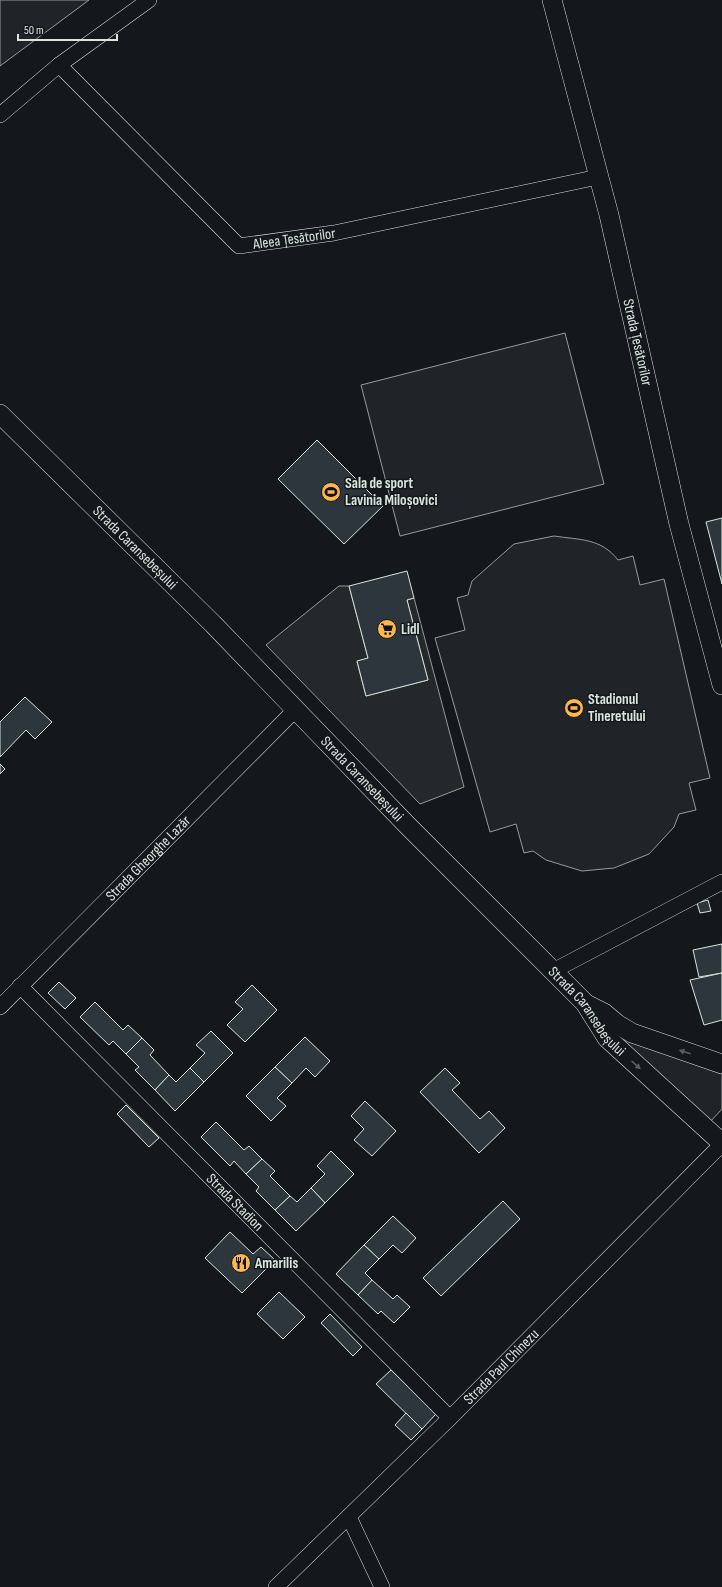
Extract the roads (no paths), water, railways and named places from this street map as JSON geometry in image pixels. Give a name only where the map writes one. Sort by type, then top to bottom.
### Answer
[{"type":"main road","name":"Strada Țesătorilor","points":[[552,0],[611,223],[679,524],[722,685]]},
{"type":"main road","name":"Strada Caransebeșului","points":[[0,414],[213,624],[585,1003],[607,1038],[722,1144]]},
{"type":"main road","points":[[585,1003],[604,1013],[617,1024],[632,1033],[722,1064]]},
{"type":"street","points":[[0,115],[59,65],[149,0]]},
{"type":"street","name":"Aleea Țesătorilor","points":[[59,65],[239,246],[334,233],[598,177]]},
{"type":"street","name":"Strada Gheorghe Lazăr","points":[[3,998],[20,986],[296,709]]},
{"type":"street","points":[[553,972],[722,882]]},
{"type":"street","name":"Strada Stadion","points":[[20,986],[450,1418]]},
{"type":"street","name":"Strada Paul Chinezu","points":[[276,1587],[450,1418],[722,1144]]},
{"type":"street","points":[[349,1517],[382,1587]]},
{"type":"place","name":"Sala de sport Lavinia Miloșovici","points":[[331,492]]},
{"type":"place","name":"Lidl","points":[[387,629]]},
{"type":"place","name":"Stadionul Tineretului","points":[[574,708]]},
{"type":"place","name":"Amarilis","points":[[241,1263]]}]
